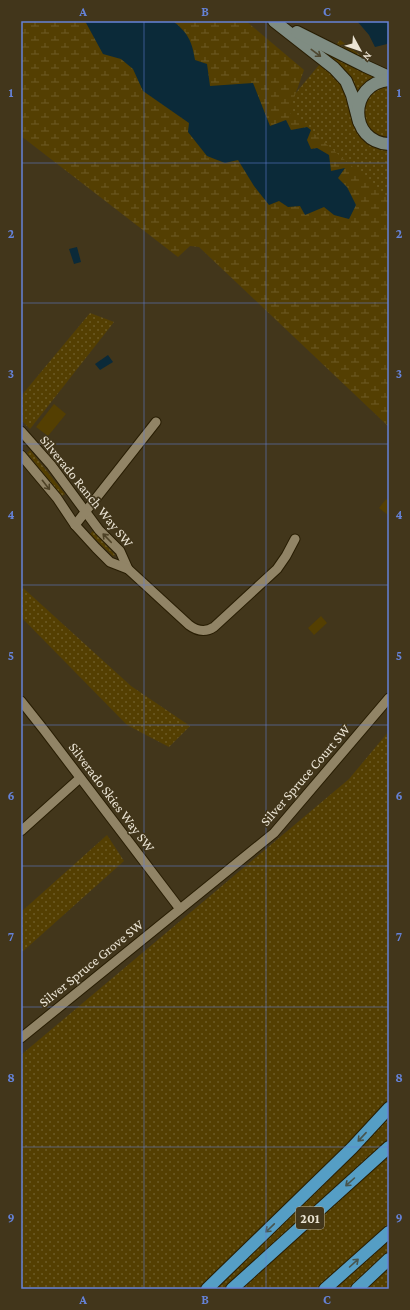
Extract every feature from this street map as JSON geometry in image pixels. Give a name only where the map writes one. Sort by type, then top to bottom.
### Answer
[{"type":"highway","points":[[207,1289],[346,1154],[389,1108]]},
{"type":"highway","name":"201","points":[[232,1289],[389,1147]]},
{"type":"highway","points":[[325,1289],[389,1232]]},
{"type":"highway","points":[[357,1289],[389,1259]]},
{"type":"main road","points":[[274,21],[365,66],[389,76]]},
{"type":"main road","points":[[274,21],[334,68],[346,81],[352,95],[359,122],[364,132],[373,140],[389,150]]},
{"type":"main road","points":[[359,122],[358,111],[360,100],[365,92],[373,85],[389,80]]},
{"type":"main road","points":[[373,140],[383,144],[389,144]]},
{"type":"street","points":[[76,525],[156,422]]},
{"type":"street","name":"Silverado Ranch Way SW","points":[[21,432],[51,465],[99,530],[120,551],[128,570]]},
{"type":"street","name":"Silverado Ranch Way SW","points":[[21,455],[57,498],[76,525],[110,562],[128,570],[189,625],[197,630],[204,631],[214,628],[272,574],[286,556],[296,539]]},
{"type":"street","name":"Silver Spruce Court SW","points":[[180,910],[274,834],[389,698]]},
{"type":"street","name":"Silverado Skies Way SW","points":[[21,701],[180,910]]},
{"type":"street","points":[[21,831],[80,778]]},
{"type":"street","name":"Silver Spruce Grove SW","points":[[21,1038],[180,910]]},
{"type":"green space","points":[[21,21],[246,21],[304,70],[289,112],[389,198],[389,427],[199,247],[190,246],[178,257],[21,136]]},
{"type":"green space","points":[[340,40],[389,77],[389,351],[207,199]]},
{"type":"green space","points":[[90,313],[114,322],[30,429],[21,420],[21,396]]},
{"type":"green space","points":[[54,404],[66,414],[48,436],[36,427]]},
{"type":"green space","points":[[30,450],[65,494],[62,496],[27,453]]},
{"type":"green space","points":[[386,499],[389,501],[389,516],[379,508]]},
{"type":"green space","points":[[93,531],[115,555],[113,556],[90,534]]},
{"type":"green space","points":[[21,586],[131,686],[190,726],[169,747],[127,725],[21,617]]},
{"type":"green space","points":[[321,616],[327,623],[314,635],[308,628]]},
{"type":"green space","points":[[389,731],[389,1289],[21,1289],[21,1055],[349,779]]},
{"type":"green space","points":[[107,835],[124,861],[21,953],[21,912]]},
{"type":"water","points":[[85,21],[173,21],[182,29],[191,42],[195,60],[207,64],[210,86],[253,83],[270,126],[286,120],[291,130],[307,127],[311,130],[307,140],[311,149],[317,148],[329,155],[331,171],[345,168],[338,178],[347,187],[356,205],[349,219],[334,215],[324,207],[305,215],[300,206],[288,207],[279,201],[269,205],[254,186],[238,160],[225,163],[207,156],[188,132],[189,123],[143,91],[133,69],[121,59],[103,54]]},
{"type":"water","points":[[357,21],[389,21],[389,37],[387,44],[375,47],[369,35]]},
{"type":"water","points":[[77,247],[81,262],[74,264],[69,249]]},
{"type":"water","points":[[108,355],[113,362],[100,370],[95,364]]}]
